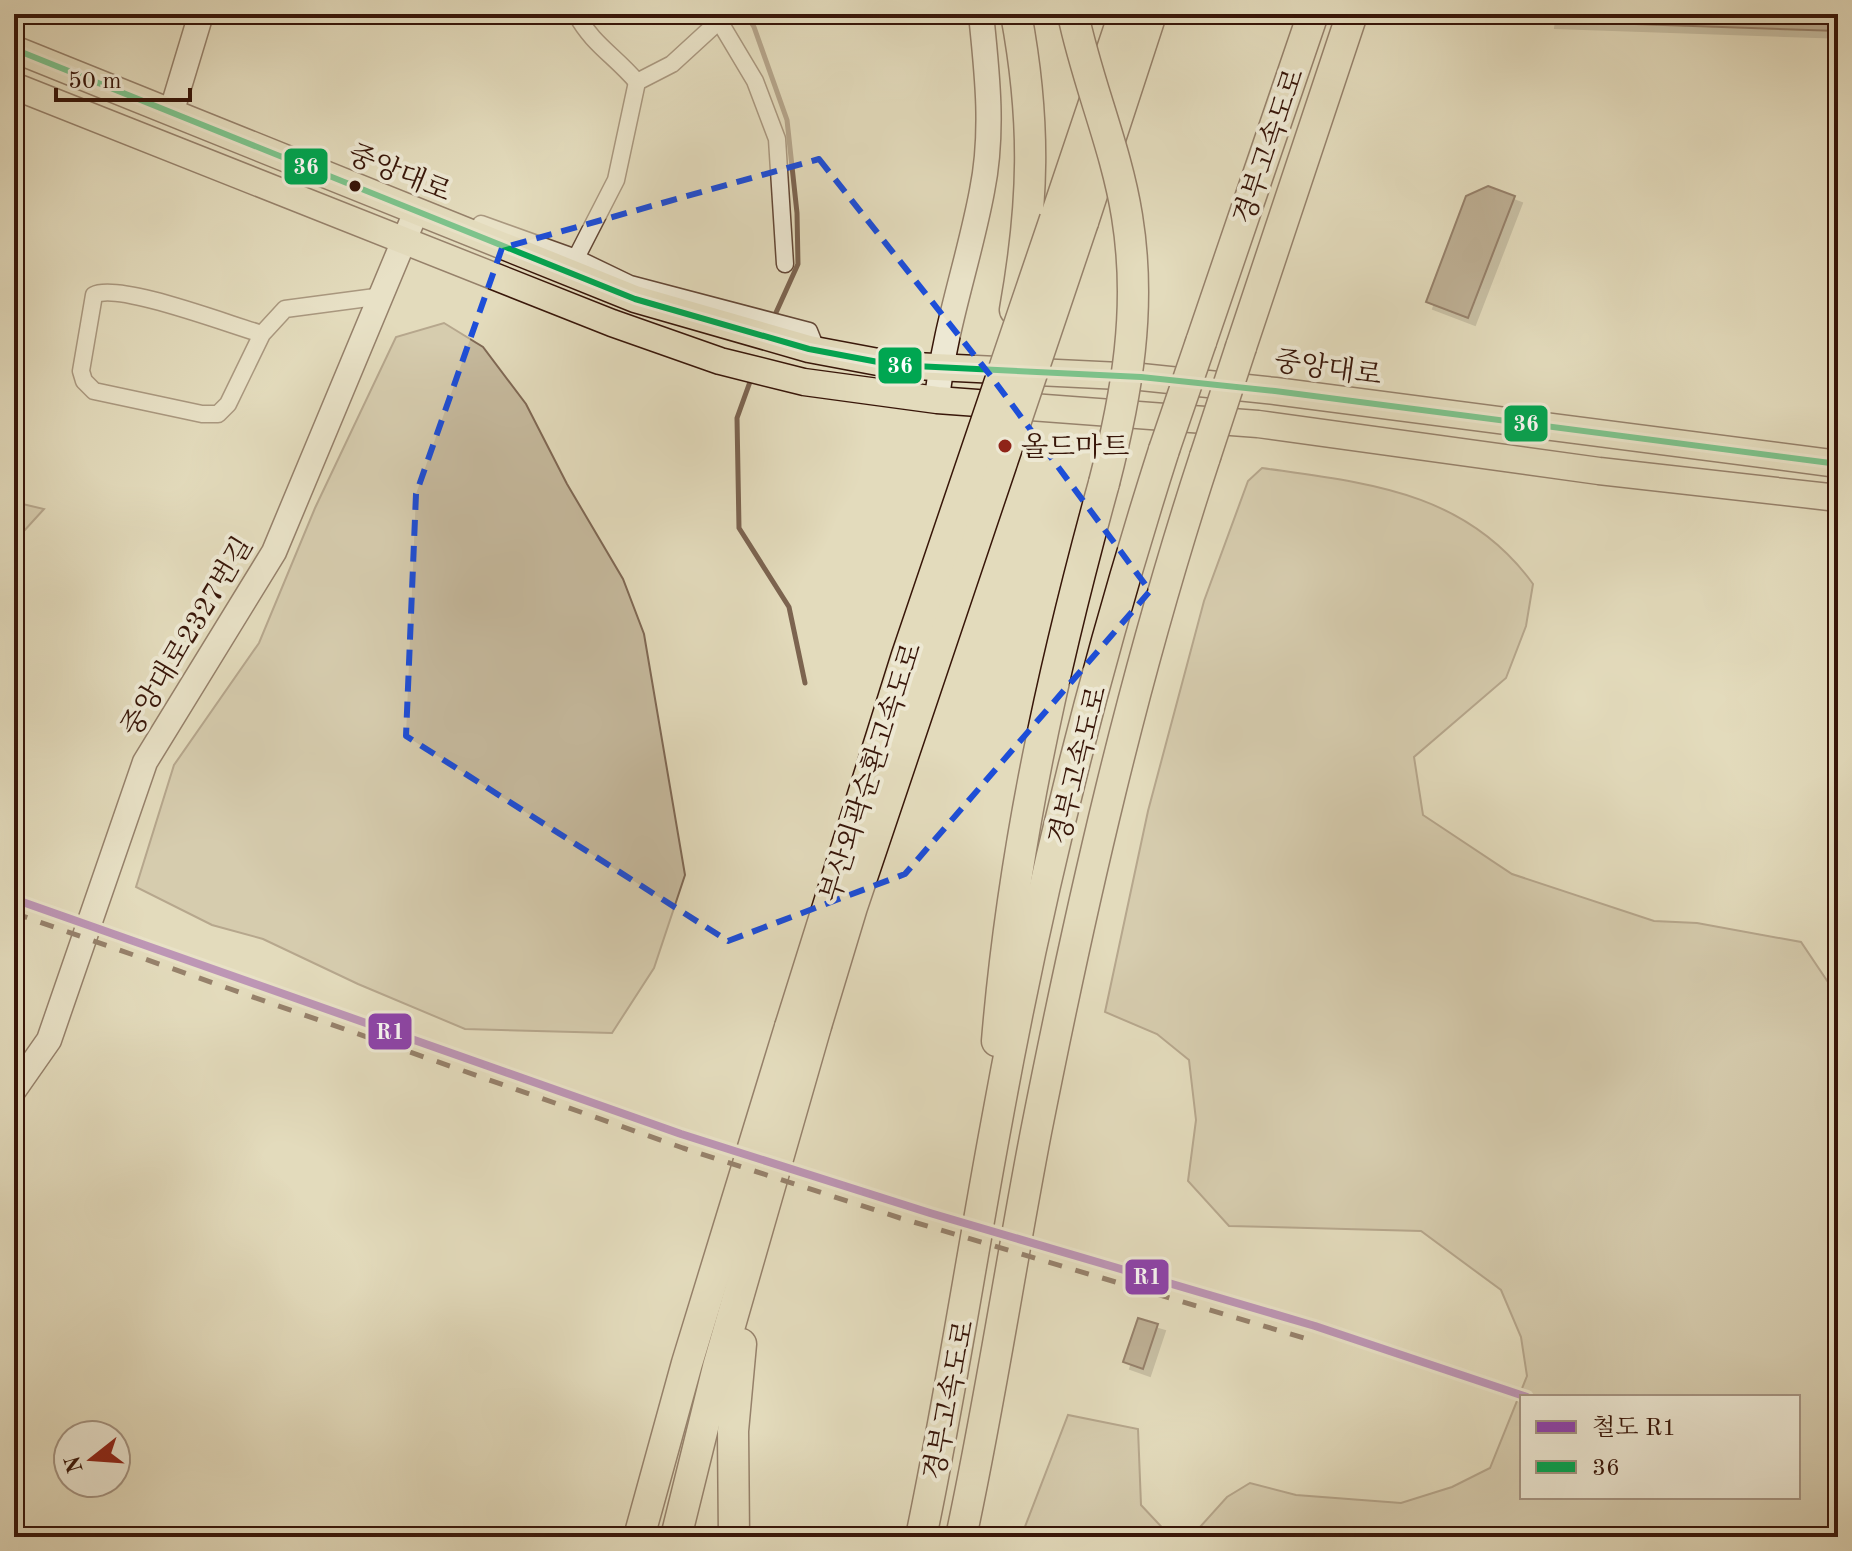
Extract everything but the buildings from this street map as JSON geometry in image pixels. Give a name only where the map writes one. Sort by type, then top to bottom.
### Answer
[{"type":"highway","points":[[1016,14],[1032,127],[1055,220]]},
{"type":"highway","points":[[984,1194],[1005,954],[1018,851],[1054,675],[1125,402],[1134,285],[1127,214],[1073,14]]},
{"type":"highway","name":"부산외곽순환고속도로","points":[[676,1537],[760,1219],[803,1027],[902,670],[1124,14]]},
{"type":"highway","name":"부산외곽순환고속도로","points":[[639,1537],[687,1363],[803,1027],[852,907],[1055,220],[1151,14]]},
{"type":"highway","name":"경부고속도로","points":[[921,1537],[1006,1074],[1068,799],[1110,631],[1164,450],[1313,14]]},
{"type":"highway","name":"경부고속도로","points":[[961,1537],[1036,1132],[1076,942],[1177,543],[1352,14]]},
{"type":"highway","points":[[734,1537],[731,1483],[736,1384],[760,1219]]},
{"type":"main road","name":"중앙대로","points":[[14,49],[172,110],[415,214],[635,299],[732,319],[894,365],[1141,377],[1260,389],[1838,464]]},
{"type":"main road","points":[[14,86],[612,323],[720,361],[804,382],[937,400],[1258,424],[1599,471],[1838,498]]},
{"type":"street","points":[[172,110],[201,14]]},
{"type":"street","points":[[576,14],[589,39],[617,58],[637,82]]},
{"type":"street","points":[[937,400],[940,368],[983,188],[989,100],[981,14]]},
{"type":"street","points":[[637,82],[672,64],[718,17],[755,81],[777,139],[785,264]]},
{"type":"street","points":[[576,258],[616,180],[637,82]]},
{"type":"street","points":[[415,214],[435,208],[576,258],[630,284],[732,319]]},
{"type":"street","name":"중앙대로2327번길","points":[[14,1090],[49,1040],[145,762],[274,552],[407,242],[415,214]]},
{"type":"street","points":[[262,334],[127,292],[103,291],[94,295],[81,371],[84,381],[94,391],[218,414],[228,404],[262,334],[285,309],[383,296]]},
{"type":"highlighted area","points":[[819,159],[990,375],[1150,591],[905,874],[728,941],[406,736],[416,494],[502,248]]},
{"type":"shaded area","points":[[444,323],[483,347],[526,404],[567,484],[623,579],[644,634],[685,875],[654,968],[612,1033],[465,1029],[358,984],[263,939],[212,925],[136,887],[174,765],[259,643],[315,508],[396,337]]},
{"type":"shaded area","points":[[1262,468],[1376,487],[1445,510],[1477,529],[1506,553],[1533,584],[1526,626],[1506,678],[1414,757],[1423,815],[1512,874],[1654,921],[1697,923],[1801,942],[1838,997],[1838,1537],[1021,1537],[1068,1415],[1138,1429],[1141,1505],[1170,1536],[1200,1527],[1227,1497],[1250,1483],[1296,1495],[1401,1503],[1452,1487],[1490,1468],[1527,1376],[1521,1337],[1501,1290],[1421,1231],[1229,1226],[1188,1181],[1196,1120],[1189,1060],[1157,1034],[1105,1012],[1148,811],[1204,601],[1248,481]]},
{"type":"shaded area","points":[[14,502],[44,509],[14,542]]},
{"type":"waterway","points":[[746,14],[754,27],[787,120],[797,213],[798,264],[774,317]]},
{"type":"waterway","points":[[751,379],[737,418],[739,528],[789,607],[805,683]]},
{"type":"railway","points":[[14,913],[683,1148],[900,1218],[1311,1340]]},
{"type":"rail line","name":"R1","points":[[14,899],[681,1134],[930,1213],[1315,1326],[1521,1395]]},
{"type":"transit line","name":"36","points":[[14,49],[635,299],[809,349],[894,365],[1141,377],[1275,391],[1838,464]]},
{"type":"place","name":"올드마트","points":[[1005,446]]}]
